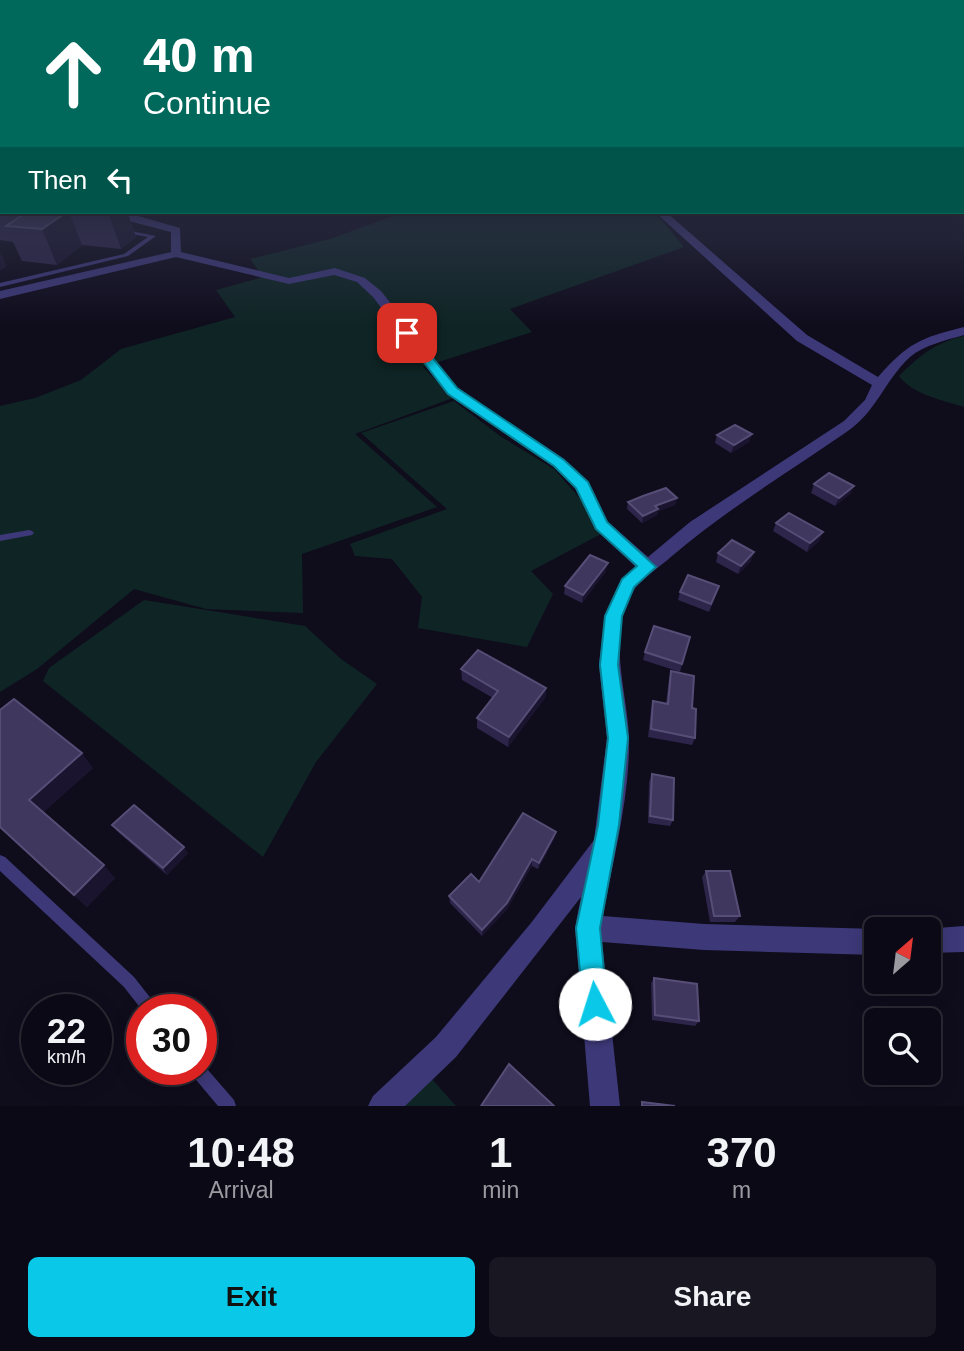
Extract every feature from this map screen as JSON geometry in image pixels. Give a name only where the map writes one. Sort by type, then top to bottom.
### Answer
[{"type":"street","points":[[147,223],[176,230],[176,254]]},
{"type":"street","points":[[672,223],[802,338],[880,384]]},
{"type":"street","points":[[0,295],[176,254],[289,281],[334,271],[361,280],[377,294],[452,391],[559,463],[582,485],[601,525],[648,567]]},
{"type":"street","points":[[605,1106],[588,928],[609,825],[618,738],[609,665],[614,616],[628,584],[696,526],[849,424],[872,402],[880,384],[907,354],[935,339],[964,331]]},
{"type":"street","points":[[383,1106],[446,1047],[540,932],[604,846]]},
{"type":"street","points":[[588,928],[704,937],[864,942]]},
{"type":"street","points":[[942,940],[964,939]]},
{"type":"lane","points":[[0,285],[126,255],[153,236],[114,230]]},
{"type":"lane","points":[[0,538],[29,533]]},
{"type":"lane","points":[[0,862],[129,982],[138,994]]},
{"type":"lane","points":[[211,1085],[228,1106]]},
{"type":"green space","points":[[375,223],[664,223],[684,247],[510,309],[532,332],[423,367],[453,398],[355,434],[437,507],[302,554],[303,613],[206,609],[134,589],[37,669],[0,692],[0,406],[35,398],[81,380],[121,349],[235,317],[216,290],[263,277],[250,259],[330,239]]},
{"type":"green space","points":[[964,336],[964,407],[920,392],[899,376],[928,351]]},
{"type":"green space","points":[[454,401],[500,436],[554,469],[584,503],[601,534],[531,571],[553,594],[527,647],[418,628],[422,597],[392,559],[355,556],[350,544],[447,509],[361,433]]},
{"type":"green space","points":[[144,600],[305,626],[341,659],[377,684],[316,762],[263,857],[43,681],[49,668]]},
{"type":"green space","points":[[431,1078],[456,1106],[403,1106]]},
{"type":"building","points":[[11,223],[51,223],[42,229],[6,226]]},
{"type":"building","points":[[735,425],[752,434],[734,445],[717,435]]},
{"type":"building","points":[[829,473],[854,486],[839,498],[814,484]]},
{"type":"building","points":[[666,488],[677,498],[655,506],[658,509],[643,516],[628,502],[643,496]]},
{"type":"building","points":[[789,513],[823,532],[810,543],[776,523]]},
{"type":"building","points":[[732,540],[754,552],[741,566],[718,553]]},
{"type":"building","points":[[590,555],[608,563],[583,595],[565,586]]},
{"type":"building","points":[[688,575],[719,586],[711,604],[680,592]]},
{"type":"building","points":[[654,626],[690,637],[682,664],[645,652]]},
{"type":"building","points":[[478,650],[546,688],[509,737],[477,718],[498,691],[461,669]]},
{"type":"building","points":[[671,671],[694,676],[692,708],[696,709],[695,738],[651,729],[653,701],[668,704]]},
{"type":"building","points":[[14,699],[82,753],[29,800],[104,865],[74,895],[0,827],[0,710]]},
{"type":"building","points":[[652,774],[674,778],[673,820],[650,816]]},
{"type":"building","points":[[134,805],[184,847],[163,868],[112,825]]},
{"type":"building","points":[[523,813],[556,832],[539,863],[532,859],[507,903],[482,930],[449,896],[471,874],[479,882]]},
{"type":"building","points":[[706,871],[730,871],[740,916],[714,916]]},
{"type":"building","points":[[654,978],[697,984],[699,1021],[655,1015]]},
{"type":"building","points":[[509,1064],[554,1106],[481,1106]]},
{"type":"building","points":[[642,1102],[675,1106],[642,1106]]},
{"type":"route","points":[[407,333],[452,391],[559,463],[582,485],[601,525],[648,567],[628,584],[614,616],[609,665],[618,738],[609,825],[588,928],[595,1004]]}]
